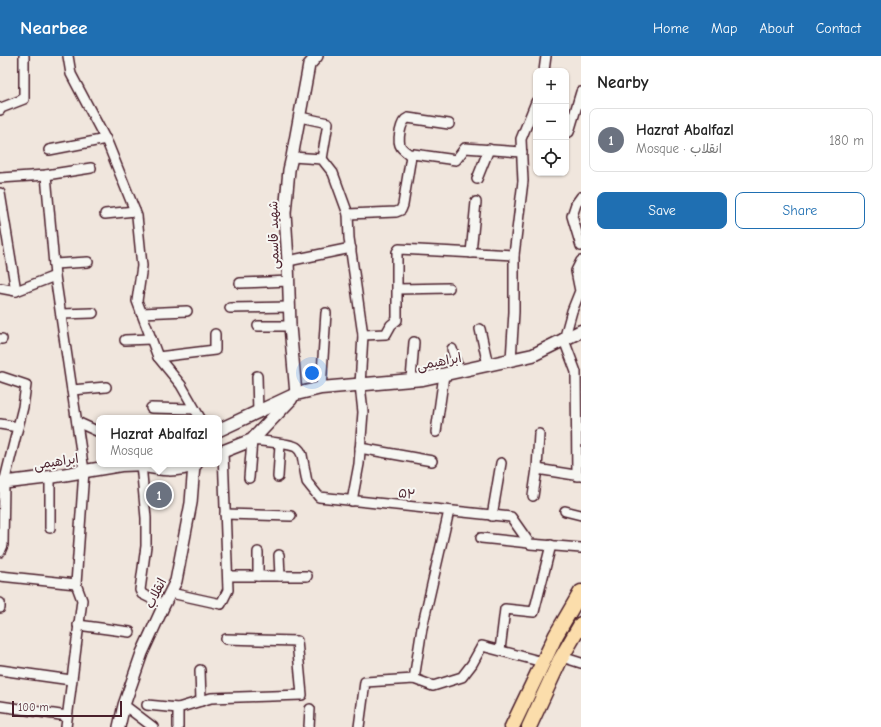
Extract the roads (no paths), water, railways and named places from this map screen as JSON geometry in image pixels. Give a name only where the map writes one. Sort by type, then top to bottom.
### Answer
[{"type":"main road","name":"ابراهیمی","points":[[222,429],[296,394],[321,388],[411,380],[444,375],[532,355],[581,331]]},
{"type":"main road","points":[[222,453],[252,440],[296,394]]},
{"type":"main road","points":[[222,439],[224,442],[222,449]]},
{"type":"main road","name":"ابراهیمی","points":[[2,483],[109,467]]},
{"type":"main road","name":"ابراهیمی","points":[[152,467],[170,470],[187,467]]},
{"type":"main road","points":[[512,727],[556,635],[581,592]]},
{"type":"main road","points":[[529,727],[562,657],[581,624]]},
{"type":"street","points":[[0,110],[1,108],[24,98],[24,56]]},
{"type":"street","points":[[68,56],[71,74],[106,139],[137,216],[142,266],[137,301],[141,313],[158,357],[181,385],[198,415]]},
{"type":"street","name":"شهید قاسمی","points":[[296,394],[290,326],[285,213],[289,170],[309,65],[317,56]]},
{"type":"street","points":[[544,68],[546,56]]},
{"type":"street","points":[[569,132],[577,121],[581,92]]},
{"type":"street","points":[[511,360],[514,312],[514,255],[522,189],[521,139],[535,104]]},
{"type":"street","points":[[300,117],[328,123],[322,159],[333,173],[348,214],[349,238],[352,248],[363,335],[360,385],[363,412],[360,448],[352,501]]},
{"type":"street","points":[[411,156],[400,147],[399,143],[402,123],[405,119],[408,118],[449,124]]},
{"type":"street","points":[[50,150],[106,139]]},
{"type":"street","points":[[411,156],[413,154],[456,160],[465,148],[522,152]]},
{"type":"street","points":[[477,179],[489,149]]},
{"type":"street","points":[[348,214],[396,212],[401,210],[411,156]]},
{"type":"street","points":[[292,157],[322,159]]},
{"type":"street","points":[[0,178],[46,175],[91,168]]},
{"type":"street","points":[[46,175],[55,276],[84,471],[76,584],[82,600],[66,727]]},
{"type":"street","points":[[0,193],[16,291]]},
{"type":"street","points":[[581,197],[576,204],[572,216],[581,246]]},
{"type":"street","points":[[471,253],[476,202]]},
{"type":"street","points":[[105,214],[135,211]]},
{"type":"street","points":[[288,261],[352,248]]},
{"type":"street","points":[[363,335],[386,334],[391,325],[397,320],[397,252],[399,249],[514,255]]},
{"type":"street","points":[[537,469],[579,476],[576,372],[564,340],[572,311],[581,291],[576,271],[581,261]]},
{"type":"street","points":[[54,264],[88,262]]},
{"type":"street","points":[[0,288],[16,291],[55,276]]},
{"type":"street","points":[[240,283],[289,281]]},
{"type":"street","points":[[398,289],[449,288]]},
{"type":"street","points":[[230,308],[290,307]]},
{"type":"street","points":[[141,313],[187,310]]},
{"type":"street","points":[[61,314],[93,313]]},
{"type":"street","points":[[321,388],[326,313]]},
{"type":"street","points":[[258,326],[290,326]]},
{"type":"street","points":[[480,329],[488,365]]},
{"type":"street","points":[[158,357],[215,350],[215,334]]},
{"type":"street","points":[[125,340],[151,338]]},
{"type":"street","points":[[411,380],[414,342]]},
{"type":"street","points":[[452,349],[459,371]]},
{"type":"street","points":[[436,432],[444,375]]},
{"type":"street","points":[[257,376],[258,412]]},
{"type":"street","points":[[0,552],[3,545],[2,483],[23,407],[26,385],[2,377]]},
{"type":"street","points":[[72,390],[106,387]]},
{"type":"street","points":[[151,408],[194,409]]},
{"type":"street","points":[[77,422],[96,431]]},
{"type":"street","points":[[0,424],[18,427]]},
{"type":"street","points":[[533,496],[537,469],[539,434]]},
{"type":"street","points":[[249,478],[252,440]]},
{"type":"street","name":"۵۲","points":[[252,440],[297,448],[302,455],[307,482],[319,497],[511,518],[529,543]]},
{"type":"street","points":[[278,477],[280,444]]},
{"type":"street","points":[[360,448],[432,461]]},
{"type":"street","points":[[492,516],[501,463]]},
{"type":"street","points":[[142,467],[146,518],[146,546],[140,590],[142,594],[164,605]]},
{"type":"street","name":"انقلاب","points":[[119,727],[124,705],[142,653],[176,581],[188,521],[195,467]]},
{"type":"street","points":[[171,593],[221,604],[228,590],[222,467]]},
{"type":"street","points":[[50,477],[50,528]]},
{"type":"street","points":[[414,679],[422,628],[449,511]]},
{"type":"street","points":[[565,511],[581,515]]},
{"type":"street","points":[[225,514],[291,516]]},
{"type":"street","points":[[481,538],[581,548]]},
{"type":"street","points":[[500,650],[505,609],[534,612],[551,545]]},
{"type":"street","points":[[258,552],[258,576]]},
{"type":"street","points":[[279,555],[280,576]]},
{"type":"street","points":[[0,576],[76,584]]},
{"type":"street","points":[[228,576],[307,576]]},
{"type":"street","points":[[0,603],[0,608]]},
{"type":"street","points":[[78,625],[130,632]]},
{"type":"street","points":[[147,705],[178,708],[211,698],[302,695],[297,641],[226,639]]},
{"type":"street","points":[[359,727],[365,682],[414,679],[432,686],[462,677],[472,664],[482,646],[543,662]]},
{"type":"street","points":[[562,657],[581,663]]},
{"type":"street","points":[[0,670],[71,680]]},
{"type":"street","points":[[200,670],[201,701]]},
{"type":"street","points":[[124,705],[153,727]]},
{"type":"street","points":[[0,706],[67,716]]},
{"type":"street","points":[[178,708],[178,727]]},
{"type":"street","points":[[309,727],[310,709]]},
{"type":"place","name":"Hazrat Abalfazl","points":[[159,495]]}]
